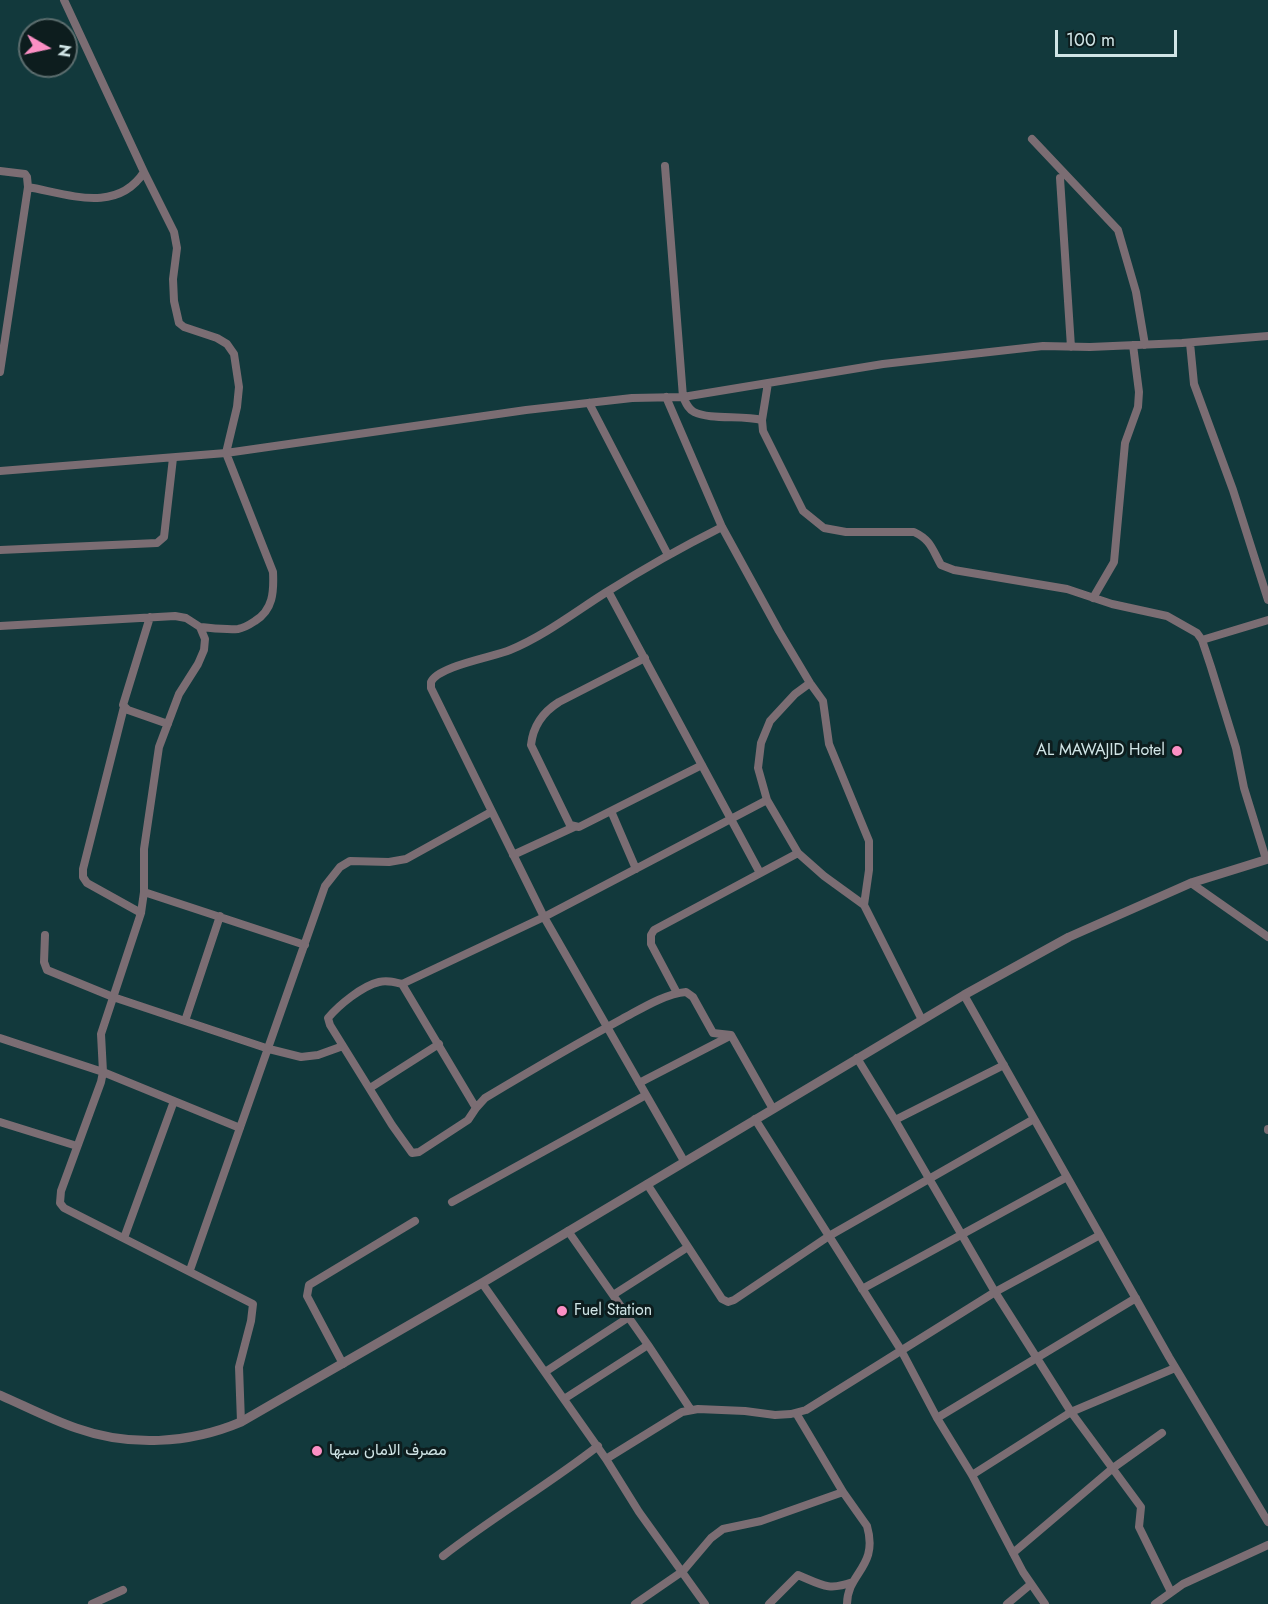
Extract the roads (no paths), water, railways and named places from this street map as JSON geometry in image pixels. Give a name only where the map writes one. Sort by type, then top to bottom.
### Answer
[{"type":"street","points":[[0,626],[182,617],[200,627],[236,630],[244,628],[259,618],[269,607],[274,590],[273,572],[226,453],[239,387],[234,354],[227,344],[218,338],[183,327],[179,323],[174,301],[173,279],[177,248],[174,232],[64,0]]},
{"type":"street","points":[[1032,139],[1118,230],[1136,292],[1145,345]]},
{"type":"street","points":[[665,166],[683,397],[688,408],[695,413],[762,420]]},
{"type":"street","points":[[0,171],[25,174],[28,187],[0,372]]},
{"type":"street","points":[[28,187],[105,199],[121,194],[138,181],[144,172]]},
{"type":"street","points":[[1060,178],[1071,347]]},
{"type":"street","points":[[0,471],[226,453],[472,417],[589,403],[683,397],[883,364],[1043,346],[1190,343],[1268,336]]},
{"type":"street","points":[[1190,343],[1194,384],[1233,490],[1268,600]]},
{"type":"street","points":[[1093,598],[1114,562],[1125,443],[1138,407],[1139,392],[1133,345]]},
{"type":"street","points":[[0,1395],[74,1428],[96,1435],[139,1441],[157,1441],[204,1434],[241,1422],[482,1283],[964,995],[1069,937],[1191,883],[1267,859],[1244,788],[1236,748],[1202,640],[1193,630],[1167,616],[1112,604],[1067,589],[954,570],[941,565],[929,541],[914,532],[828,530],[804,511],[763,431],[762,420],[768,383]]},
{"type":"street","points":[[666,397],[722,527],[810,683],[824,701],[829,744],[869,841],[869,870],[864,904]]},
{"type":"street","points":[[589,403],[668,555]]},
{"type":"street","points":[[0,550],[157,543],[164,537],[173,458]]},
{"type":"street","points":[[684,1161],[544,917],[431,688],[433,678],[480,658],[509,651],[541,634],[668,555],[722,527]]},
{"type":"street","points":[[608,591],[760,873]]},
{"type":"street","points":[[141,913],[87,884],[83,878],[83,869],[123,705],[150,617]]},
{"type":"street","points":[[1202,640],[1268,620]]},
{"type":"street","points":[[200,627],[205,639],[204,650],[179,694],[159,747],[146,838],[141,913],[101,1034],[103,1072],[61,1191],[60,1203],[64,1208],[253,1304],[251,1321],[238,1367],[241,1422]]},
{"type":"street","points":[[574,827],[570,825],[531,745],[536,727],[550,708],[559,702],[645,658]]},
{"type":"street","points":[[810,683],[795,694],[770,721],[761,743],[758,768],[767,800],[798,853],[824,876],[864,904],[922,1020]]},
{"type":"street","points":[[124,707],[168,724]]},
{"type":"street","points":[[513,855],[611,811],[702,765]]},
{"type":"street","points":[[731,1035],[713,1033],[693,997],[686,992],[678,993],[642,1008],[607,1027],[485,1098],[468,1120],[413,1154],[392,1125],[330,1025],[328,1018],[351,997],[376,982],[402,984],[544,917],[767,800]]},
{"type":"street","points":[[611,811],[636,869]]},
{"type":"street","points":[[190,1270],[325,886],[340,867],[350,861],[389,862],[406,859],[491,812]]},
{"type":"street","points":[[678,993],[651,944],[651,935],[654,930],[798,853]]},
{"type":"street","points":[[1191,883],[1268,937]]},
{"type":"street","points":[[144,892],[305,945]]},
{"type":"street","points":[[185,1021],[220,916]]},
{"type":"street","points":[[45,935],[44,962],[47,970],[113,997],[301,1057],[318,1055],[343,1046]]},
{"type":"street","points":[[402,984],[476,1108]]},
{"type":"street","points":[[964,995],[1175,1368],[1268,1522]]},
{"type":"street","points":[[639,1083],[731,1035]]},
{"type":"street","points":[[731,1035],[773,1109]]},
{"type":"street","points":[[0,1038],[103,1072],[240,1128]]},
{"type":"street","points":[[370,1088],[439,1044]]},
{"type":"street","points":[[857,1058],[995,1292],[1071,1412],[1141,1507],[1139,1527],[1172,1592]]},
{"type":"street","points":[[895,1120],[1004,1065]]},
{"type":"street","points":[[452,1202],[646,1095]]},
{"type":"street","points":[[124,1238],[174,1101]]},
{"type":"street","points":[[756,1119],[900,1350],[937,1418],[972,1474],[1013,1553],[1045,1604]]},
{"type":"street","points":[[646,1184],[722,1299],[728,1302],[829,1236],[1034,1119]]},
{"type":"street","points":[[0,1122],[77,1146]]},
{"type":"street","points":[[862,1289],[1067,1177]]},
{"type":"street","points":[[343,1364],[307,1296],[309,1286],[415,1221]]},
{"type":"street","points":[[568,1231],[691,1410]]},
{"type":"street","points":[[606,1459],[682,1412],[691,1410],[745,1411],[775,1415],[796,1413],[818,1404],[995,1292],[1100,1235]]},
{"type":"street","points":[[613,1295],[688,1247]]},
{"type":"street","points":[[482,1283],[598,1446],[639,1512],[705,1604]]},
{"type":"street","points":[[937,1418],[1136,1298]]},
{"type":"street","points":[[545,1372],[629,1317]]},
{"type":"street","points":[[564,1399],[648,1345]]},
{"type":"street","points":[[972,1474],[1071,1412],[1175,1368]]},
{"type":"street","points":[[796,1413],[843,1492],[867,1526],[870,1552],[862,1570],[853,1582],[847,1604]]},
{"type":"street","points":[[1013,1553],[1113,1468],[1162,1433]]},
{"type":"street","points":[[443,1556],[569,1469],[598,1446]]},
{"type":"street","points":[[635,1604],[683,1571],[711,1538],[723,1530],[761,1521],[843,1492]]},
{"type":"street","points":[[1155,1604],[1184,1584],[1268,1545]]},
{"type":"street","points":[[769,1604],[798,1575],[836,1588],[853,1582]]},
{"type":"street","points":[[1007,1604],[1031,1584]]},
{"type":"street","points":[[92,1604],[123,1590]]},
{"type":"place","name":"AL MAWAJID Hotel","points":[[1177,751]]},
{"type":"place","name":"Fuel Station","points":[[562,1311]]},
{"type":"place","name":"مصرف الامان سبها","points":[[317,1451]]}]
